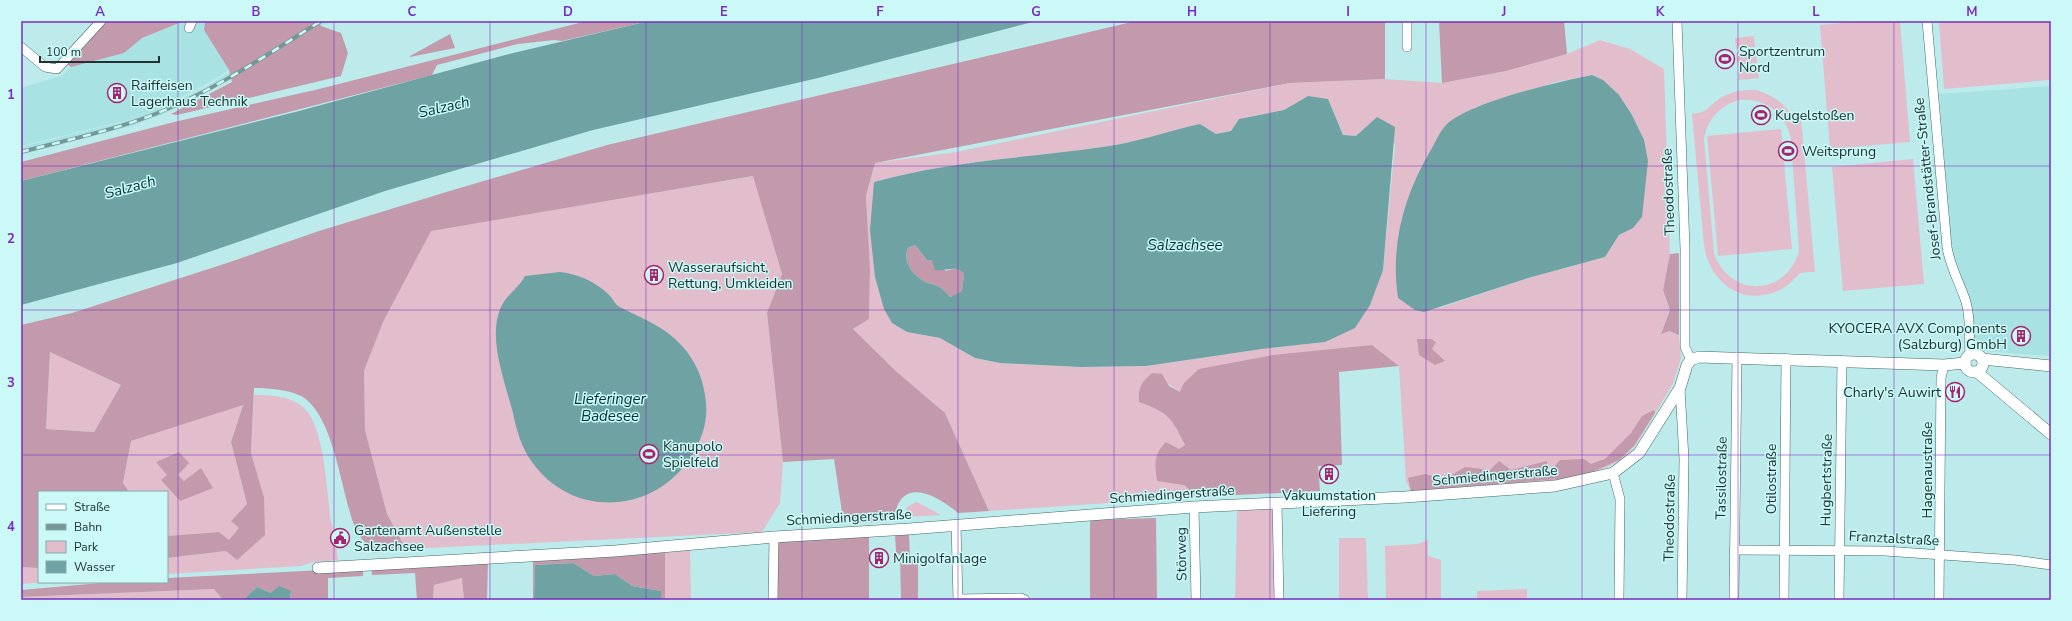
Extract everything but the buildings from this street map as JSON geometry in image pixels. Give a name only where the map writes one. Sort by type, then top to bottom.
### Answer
[{"type":"street","points":[[21,47],[45,68],[53,70],[61,67],[101,21]]},
{"type":"street","points":[[1407,21],[1407,47]]},
{"type":"street","name":"Theodostraße","points":[[1677,21],[1685,249],[1685,348],[1691,360]]},
{"type":"street","name":"Josef-Brandstätter-Straße","points":[[1927,21],[1947,247],[1953,272],[1967,304],[1969,318],[1968,359]]},
{"type":"street","points":[[1691,360],[1699,357],[1737,357],[1944,364],[1968,359],[1978,355],[1982,359],[2051,366]]},
{"type":"street","name":"Tassilostraße","points":[[1734,600],[1737,357]]},
{"type":"street","name":"Otilostraße","points":[[1784,600],[1786,358]]},
{"type":"street","points":[[1968,359],[1969,370],[1976,372],[2051,434]]},
{"type":"street","points":[[1976,372],[1982,366],[1982,359]]},
{"type":"street","name":"Schmiedingerstraße","points":[[318,568],[603,551],[774,537],[1194,507],[1405,497],[1554,486],[1613,472],[1639,453],[1680,388],[1683,373],[1691,360]]},
{"type":"street","name":"Hugbertstraße","points":[[1838,600],[1842,360]]},
{"type":"street","name":"Hagenaustraße","points":[[1940,600],[1941,378],[1944,364]]},
{"type":"street","name":"Theodostraße","points":[[1680,388],[1684,459],[1682,600]]},
{"type":"street","points":[[1613,472],[1620,499],[1619,600]]},
{"type":"street","points":[[1278,503],[1279,600]]},
{"type":"street","name":"Störweg","points":[[1194,507],[1196,600]]},
{"type":"street","points":[[956,525],[958,600],[1021,598],[1025,600]]},
{"type":"street","points":[[774,537],[774,600]]},
{"type":"street","name":"Franztalstraße","points":[[1734,550],[1785,551],[1839,549],[1940,555],[2051,565]]},
{"type":"shaded area","points":[[104,21],[184,21],[142,38],[124,53],[71,67],[67,64],[87,44]]},
{"type":"shaded area","points":[[184,21],[205,21],[204,30],[229,70],[165,106],[123,121],[21,146],[21,88],[63,75],[71,67],[124,53],[142,38]]},
{"type":"shaded area","points":[[205,21],[318,21],[321,26],[341,33],[348,53],[341,76],[177,115],[171,114],[232,82],[229,70],[204,30]]},
{"type":"shaded area","points":[[316,21],[332,21],[320,26],[204,94],[164,114],[132,126],[21,155],[21,147],[119,123],[172,103],[198,91]]},
{"type":"shaded area","points":[[587,21],[649,21],[562,41],[554,40],[518,44],[437,65],[432,75],[21,181],[21,162],[174,122],[319,89]]},
{"type":"shaded area","points":[[1136,21],[1385,21],[1385,79],[1290,83],[875,163],[866,196],[870,269],[869,319],[853,329],[897,372],[945,413],[989,511],[958,513],[938,499],[929,495],[913,492],[906,495],[900,501],[894,515],[874,522],[852,523],[842,512],[834,459],[783,462],[767,313],[782,274],[753,176],[431,231],[383,322],[364,371],[365,430],[387,514],[406,549],[373,553],[355,529],[331,441],[317,411],[307,400],[289,392],[274,389],[254,388],[251,453],[264,497],[265,535],[237,560],[226,551],[168,558],[168,536],[219,532],[229,540],[239,528],[231,521],[247,504],[231,442],[243,405],[131,441],[123,483],[128,491],[38,491],[38,568],[21,567],[21,325],[72,313],[227,263],[319,231],[607,145]],"holes":[[[50,352],[121,385],[94,432],[46,429]]]},
{"type":"shaded area","points":[[1439,21],[1564,21],[1567,54],[1506,71],[1442,83]]},
{"type":"shaded area","points":[[450,34],[455,48],[410,57],[410,56]]},
{"type":"shaded area","points":[[2051,86],[2051,356],[1981,351],[1973,338],[1972,305],[1952,251],[1939,94]]},
{"type":"shaded area","points":[[915,245],[927,260],[932,260],[946,271],[951,269],[960,270],[964,274],[962,291],[952,297],[940,288],[925,282],[916,276],[910,268],[906,258],[908,248]]},
{"type":"shaded area","points":[[1679,253],[1679,335],[1669,331],[1661,334],[1670,310],[1663,290],[1670,254]]},
{"type":"shaded area","points":[[1417,339],[1431,339],[1436,342],[1432,349],[1445,361],[1435,365],[1419,355]]},
{"type":"shaded area","points":[[1372,345],[1399,366],[1339,372],[1342,465],[1318,466],[1320,491],[1197,497],[1184,485],[1157,481],[1156,460],[1162,447],[1166,442],[1179,449],[1185,445],[1168,417],[1157,409],[1139,402],[1141,386],[1145,379],[1152,373],[1162,374],[1169,386],[1180,392],[1184,383],[1199,369],[1273,355]]},
{"type":"shaded area","points":[[1654,410],[1655,413],[1634,446],[1619,460],[1588,474],[1559,479],[1411,491],[1408,478],[1425,474],[1445,479],[1465,467],[1490,470],[1499,461],[1511,470],[1547,461],[1547,471],[1551,470],[1560,460],[1584,459],[1591,464],[1605,459],[1631,433],[1642,416]]},
{"type":"shaded area","points":[[179,452],[189,463],[178,475],[184,481],[201,468],[213,488],[180,501],[161,480],[167,475],[156,462]]},
{"type":"shaded area","points":[[1156,518],[1157,600],[1090,600],[1090,520]]},
{"type":"shaded area","points":[[909,533],[910,559],[918,560],[918,600],[901,600],[900,555],[896,552],[895,534]]},
{"type":"shaded area","points":[[869,536],[869,600],[776,600],[777,546],[780,542]]},
{"type":"shaded area","points":[[665,550],[665,600],[661,600],[661,591],[632,586],[615,574],[594,576],[573,563],[535,565],[533,600],[533,558]]},
{"type":"shaded area","points":[[488,560],[487,600],[464,600],[462,578],[434,585],[433,600],[417,600],[415,573],[372,575],[371,567]]},
{"type":"shaded area","points":[[363,568],[363,576],[328,578],[328,600],[290,600],[291,591],[271,593],[257,587],[243,600],[223,600],[214,589],[21,597],[21,590],[101,583],[168,583],[168,578]]},
{"type":"green space","points":[[1864,21],[1900,21],[1910,142],[1830,149],[1820,25]]},
{"type":"green space","points":[[1939,21],[2051,21],[2051,80],[1944,89]]},
{"type":"green space","points":[[1754,36],[1755,47],[1736,49],[1735,38]]},
{"type":"green space","points":[[1600,40],[1630,49],[1664,69],[1670,256],[1663,290],[1670,310],[1661,333],[1669,331],[1679,335],[1681,358],[1673,384],[1635,446],[1620,460],[1588,475],[1559,480],[1411,492],[1406,481],[1399,366],[1372,345],[1180,392],[1152,373],[1148,376],[1141,386],[1139,402],[1163,413],[1176,428],[1185,445],[1179,450],[1184,485],[1197,497],[989,511],[945,413],[897,372],[853,329],[869,319],[870,269],[866,196],[875,163],[956,152],[1290,83],[1385,79],[1442,83],[1506,71],[1567,54]],"holes":[[[1592,75],[1603,80],[1648,161],[1633,228],[1619,235],[1605,257],[1528,278],[1439,308],[1475,107],[1556,82]],[[1308,96],[1328,99],[1343,135],[1356,136],[1377,117],[1395,144],[1383,270],[1325,342],[1262,349],[1146,366],[1080,367],[1000,363],[975,358],[940,338],[907,332],[892,323],[874,182],[930,169],[1114,145],[1200,124],[1216,134],[1231,131],[1239,119],[1284,110]]]},
{"type":"green space","points":[[1756,51],[1757,63],[1737,65],[1736,53]]},
{"type":"green space","points":[[1757,67],[1759,78],[1739,80],[1738,69]]},
{"type":"green space","points":[[1751,90],[1768,94],[1782,104],[1794,118],[1801,118],[1815,272],[1805,272],[1799,274],[1784,288],[1762,295],[1749,295],[1738,292],[1728,286],[1719,279],[1712,269],[1707,257],[1704,245],[1692,114],[1705,111],[1719,99],[1728,94]],"holes":[[[1739,100],[1758,102],[1773,109],[1785,122],[1788,130],[1791,140],[1799,251],[1792,266],[1782,277],[1770,284],[1757,286],[1744,284],[1732,278],[1721,268],[1714,253],[1704,139],[1708,125],[1720,110]]]},
{"type":"green space","points":[[1781,129],[1792,249],[1718,256],[1707,136]]},
{"type":"green space","points":[[1913,159],[1924,284],[1843,291],[1832,167]]},
{"type":"green space","points":[[754,176],[782,274],[767,313],[783,462],[780,503],[762,532],[406,549],[387,514],[365,430],[364,371],[383,322],[431,230]]},
{"type":"green space","points":[[50,352],[121,385],[94,432],[46,429]]},
{"type":"green space","points":[[254,395],[286,398],[303,407],[310,416],[316,429],[324,461],[334,545],[336,545],[338,560],[313,562],[301,566],[168,574],[168,558],[226,551],[264,497],[251,453]]},
{"type":"green space","points":[[243,404],[231,442],[247,504],[231,521],[240,528],[229,541],[219,532],[168,536],[168,491],[128,491],[123,484],[131,441]]},
{"type":"green space","points":[[916,502],[941,515],[906,517],[905,513],[907,507]]},
{"type":"green space","points":[[1276,509],[1278,600],[1235,600],[1237,510]]},
{"type":"green space","points":[[1339,538],[1366,538],[1368,600],[1339,600]]},
{"type":"green space","points":[[1428,540],[1428,556],[1441,560],[1441,600],[1386,600],[1385,546],[1418,544]]},
{"type":"green space","points":[[690,548],[691,600],[665,600],[665,550]]},
{"type":"green space","points":[[21,567],[38,568],[38,583],[21,584]]},
{"type":"green space","points":[[463,578],[464,600],[433,600],[434,585]]},
{"type":"green space","points":[[214,589],[223,600],[21,600],[21,597]]},
{"type":"green space","points":[[1527,589],[1527,600],[1477,600],[1477,591]]},
{"type":"water","name":"Salzach","points":[[649,21],[1036,21],[818,78],[593,130],[385,191],[177,263],[21,305],[21,181],[299,111],[509,54]]},
{"type":"water","points":[[1592,75],[1603,80],[1619,95],[1632,115],[1644,140],[1648,161],[1642,217],[1633,228],[1619,235],[1605,257],[1528,278],[1424,312],[1415,310],[1398,298],[1396,258],[1402,220],[1407,202],[1422,166],[1444,127],[1457,117],[1474,108],[1493,101],[1537,88]]},
{"type":"water","name":"Salzachsee","points":[[1308,96],[1328,99],[1343,135],[1356,136],[1377,117],[1395,127],[1383,270],[1370,305],[1355,328],[1325,342],[1262,349],[1146,366],[1080,367],[1000,363],[975,358],[940,338],[907,332],[892,323],[884,309],[875,277],[870,230],[874,182],[930,169],[1114,145],[1200,124],[1216,134],[1231,131],[1239,119],[1284,110]],"holes":[[[915,245],[927,260],[932,260],[935,270],[958,269],[961,271],[964,274],[962,291],[951,297],[940,288],[925,282],[916,276],[910,268],[906,258],[908,248]]]},
{"type":"water","name":"Lieferinger Badesee","points":[[560,272],[580,277],[593,283],[605,291],[618,306],[668,333],[687,351],[700,375],[705,395],[706,419],[700,441],[692,455],[676,475],[658,489],[636,498],[614,502],[591,501],[569,494],[549,481],[532,462],[520,439],[499,360],[496,332],[497,319],[504,302],[525,276]]},
{"type":"water","points":[[573,563],[594,576],[615,574],[632,586],[661,591],[661,600],[534,600],[535,565]]},
{"type":"water","points":[[279,586],[291,591],[290,600],[243,600],[257,587],[271,593]]},
{"type":"railway","points":[[21,152],[89,135],[139,120],[177,105],[261,59],[321,21]]},
{"type":"place","name":"Sportzentrum Nord","points":[[1725,59]]},
{"type":"place","name":"Raiffeisen Lagerhaus Technik","points":[[117,93]]},
{"type":"place","name":"Kugelstoßen","points":[[1761,115]]},
{"type":"place","name":"Weitsprung","points":[[1788,151]]},
{"type":"place","name":"Wasseraufsicht, Rettung, Umkleiden","points":[[654,275]]},
{"type":"place","name":"KYOCERA AVX Components (Salzburg) GmbH","points":[[2021,336]]},
{"type":"place","name":"Charly's Auwirt","points":[[1955,392]]},
{"type":"place","name":"Kanupolo Spielfeld","points":[[649,454]]},
{"type":"place","name":"Vakuumstation Liefering","points":[[1329,474]]},
{"type":"place","name":"Gartenamt Außenstelle Salzachsee","points":[[340,538]]},
{"type":"place","name":"Minigolfanlage","points":[[879,558]]}]
